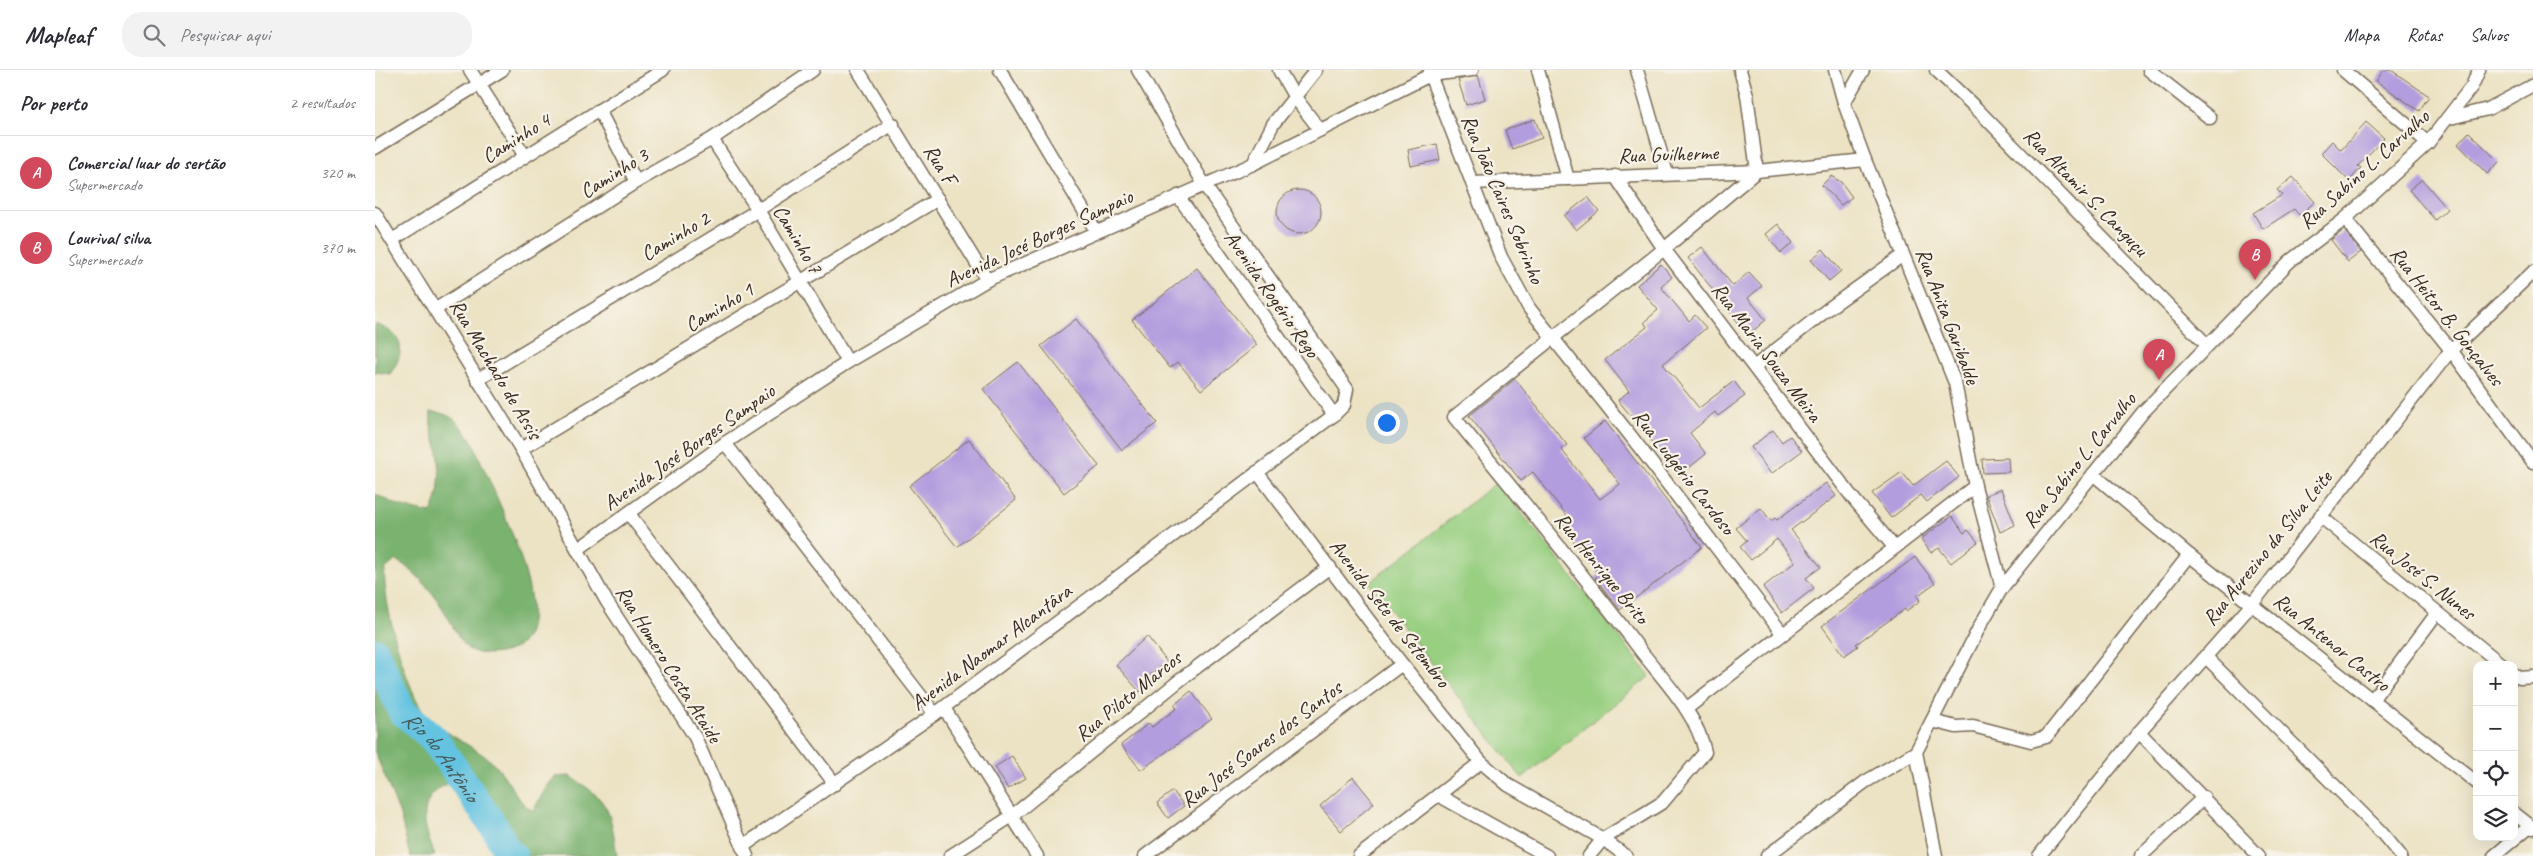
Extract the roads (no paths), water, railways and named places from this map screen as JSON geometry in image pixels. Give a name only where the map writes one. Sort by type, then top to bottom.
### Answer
[{"type":"street","points":[[471,70],[478,84],[525,156]]},
{"type":"street","points":[[375,148],[502,70]]},
{"type":"street","name":"Caminho 4","points":[[392,240],[663,70]]},
{"type":"street","name":"Caminho 3","points":[[436,309],[636,182],[712,139],[813,70]]},
{"type":"street","name":"Rua F","points":[[859,70],[987,280]]},
{"type":"street","points":[[1000,70],[1096,231]]},
{"type":"street","name":"Avenida Rogério Rego","points":[[1139,70],[1205,186],[1347,389],[1344,405],[1334,415],[1178,196]]},
{"type":"street","points":[[1279,70],[1294,96],[1320,130]]},
{"type":"street","points":[[1253,164],[1273,124],[1316,70]]},
{"type":"street","name":"Avenida José Borges Sampaio","points":[[577,550],[725,443],[848,362],[987,280],[1253,164],[1429,72],[1473,70]]},
{"type":"street","points":[[1538,70],[1568,179]]},
{"type":"street","points":[[1637,70],[1667,174]]},
{"type":"street","points":[[1552,337],[1664,249],[1757,171],[1747,95],[1740,70]]},
{"type":"street","name":"Rua Anita Garibalde","points":[[1835,70],[1844,103],[1865,160],[1955,383],[1975,486],[2002,588]]},
{"type":"street","points":[[1844,103],[1863,70]]},
{"type":"street","name":"Rua Altamir S. Canguçu","points":[[1935,70],[1976,108],[2206,344]]},
{"type":"street","points":[[2149,70],[2210,118]]},
{"type":"street","points":[[2343,70],[2428,144]]},
{"type":"street","name":"Rua Sabino L. Carvalho","points":[[1916,752],[1981,624],[2002,588],[2143,412],[2206,344],[2290,261],[2345,219],[2428,144],[2450,118],[2472,86],[2479,70]]},
{"type":"street","name":"Rua João Caires Sobrinho","points":[[1429,72],[1501,257],[1529,308],[1552,337]]},
{"type":"street","points":[[2450,118],[2488,109],[2533,85]]},
{"type":"street","points":[[599,110],[636,182]]},
{"type":"street","name":"Caminho 2","points":[[477,380],[758,210],[893,124]]},
{"type":"street","name":"Caminho 7","points":[[712,139],[758,210],[848,362]]},
{"type":"street","name":"Rua Guilherme","points":[[1472,183],[1757,171],[1865,160]]},
{"type":"street","name":"Rua Maria Souza Meira","points":[[1615,176],[1664,249],[1852,497],[1894,547]]},
{"type":"street","name":"Caminho 1","points":[[521,450],[938,199]]},
{"type":"street","name":"Rua Machado de Assis","points":[[375,213],[436,309],[477,380],[521,450],[577,550]]},
{"type":"street","name":"Rua Heitor B. Gonçalves","points":[[2345,219],[2451,350],[2533,462]]},
{"type":"street","points":[[1754,368],[1832,306],[1903,255]]},
{"type":"street","name":"Rua Aurezino da Silva Leite","points":[[2039,856],[2139,732],[2253,603],[2451,350],[2533,272]]},
{"type":"street","name":"Rua Henrique Brito","points":[[1552,337],[1454,417],[1618,620],[1686,709],[1702,737],[1705,752],[1663,802],[1603,839]]},
{"type":"street","name":"Rua Ludgério Cardoso","points":[[1552,337],[1782,633]]},
{"type":"street","points":[[1257,472],[1334,415]]},
{"type":"street","points":[[725,443],[940,711],[1037,856]]},
{"type":"street","name":"Avenida Sete de Setembro","points":[[1257,472],[1402,664],[1481,762],[1508,785],[1603,839],[1626,856]]},
{"type":"street","name":"Avenida Naomar Alcantâra","points":[[745,851],[835,784],[940,711],[1257,472]]},
{"type":"street","name":"Rua Antenor Castro","points":[[2093,474],[2189,555],[2253,603],[2473,780]]},
{"type":"street","points":[[1686,709],[1782,633],[1975,486]]},
{"type":"street","points":[[629,514],[835,784]]},
{"type":"street","name":"Rua José S. Nunes","points":[[2320,516],[2497,661]]},
{"type":"street","name":"Rua Homero Costa Ataide","points":[[577,550],[695,737],[745,851]]},
{"type":"street","points":[[1932,721],[1956,727],[1973,726],[2031,741],[2046,737],[2189,555]]},
{"type":"street","name":"Rua Piloto Marcos","points":[[950,856],[1011,816],[1185,676],[1330,567]]},
{"type":"street","points":[[2372,700],[2437,613]]},
{"type":"street","points":[[2205,656],[2381,832],[2401,856]]},
{"type":"street","name":"Rua José Soares dos Santos","points":[[1145,856],[1402,664]]},
{"type":"street","points":[[2518,677],[2533,676]]},
{"type":"street","points":[[2139,732],[2204,797],[2259,856]]},
{"type":"street","points":[[1767,856],[1865,782],[1916,752],[1936,856]]},
{"type":"street","points":[[1359,856],[1481,762]]},
{"type":"street","points":[[1438,795],[1547,856]]},
{"type":"street","points":[[2141,856],[2204,797]]},
{"type":"street","points":[[2494,856],[2531,827],[2518,816]]},
{"type":"street","points":[[1589,856],[1603,839]]},
{"type":"waterway","name":"Rio do Antônio","points":[[375,652],[402,711],[433,738],[495,828],[508,853],[513,856]]},
{"type":"place","name":"Lourival silva","points":[[2255,280]]},
{"type":"place","name":"Comercial luar do sertão","points":[[2159,380]]}]
